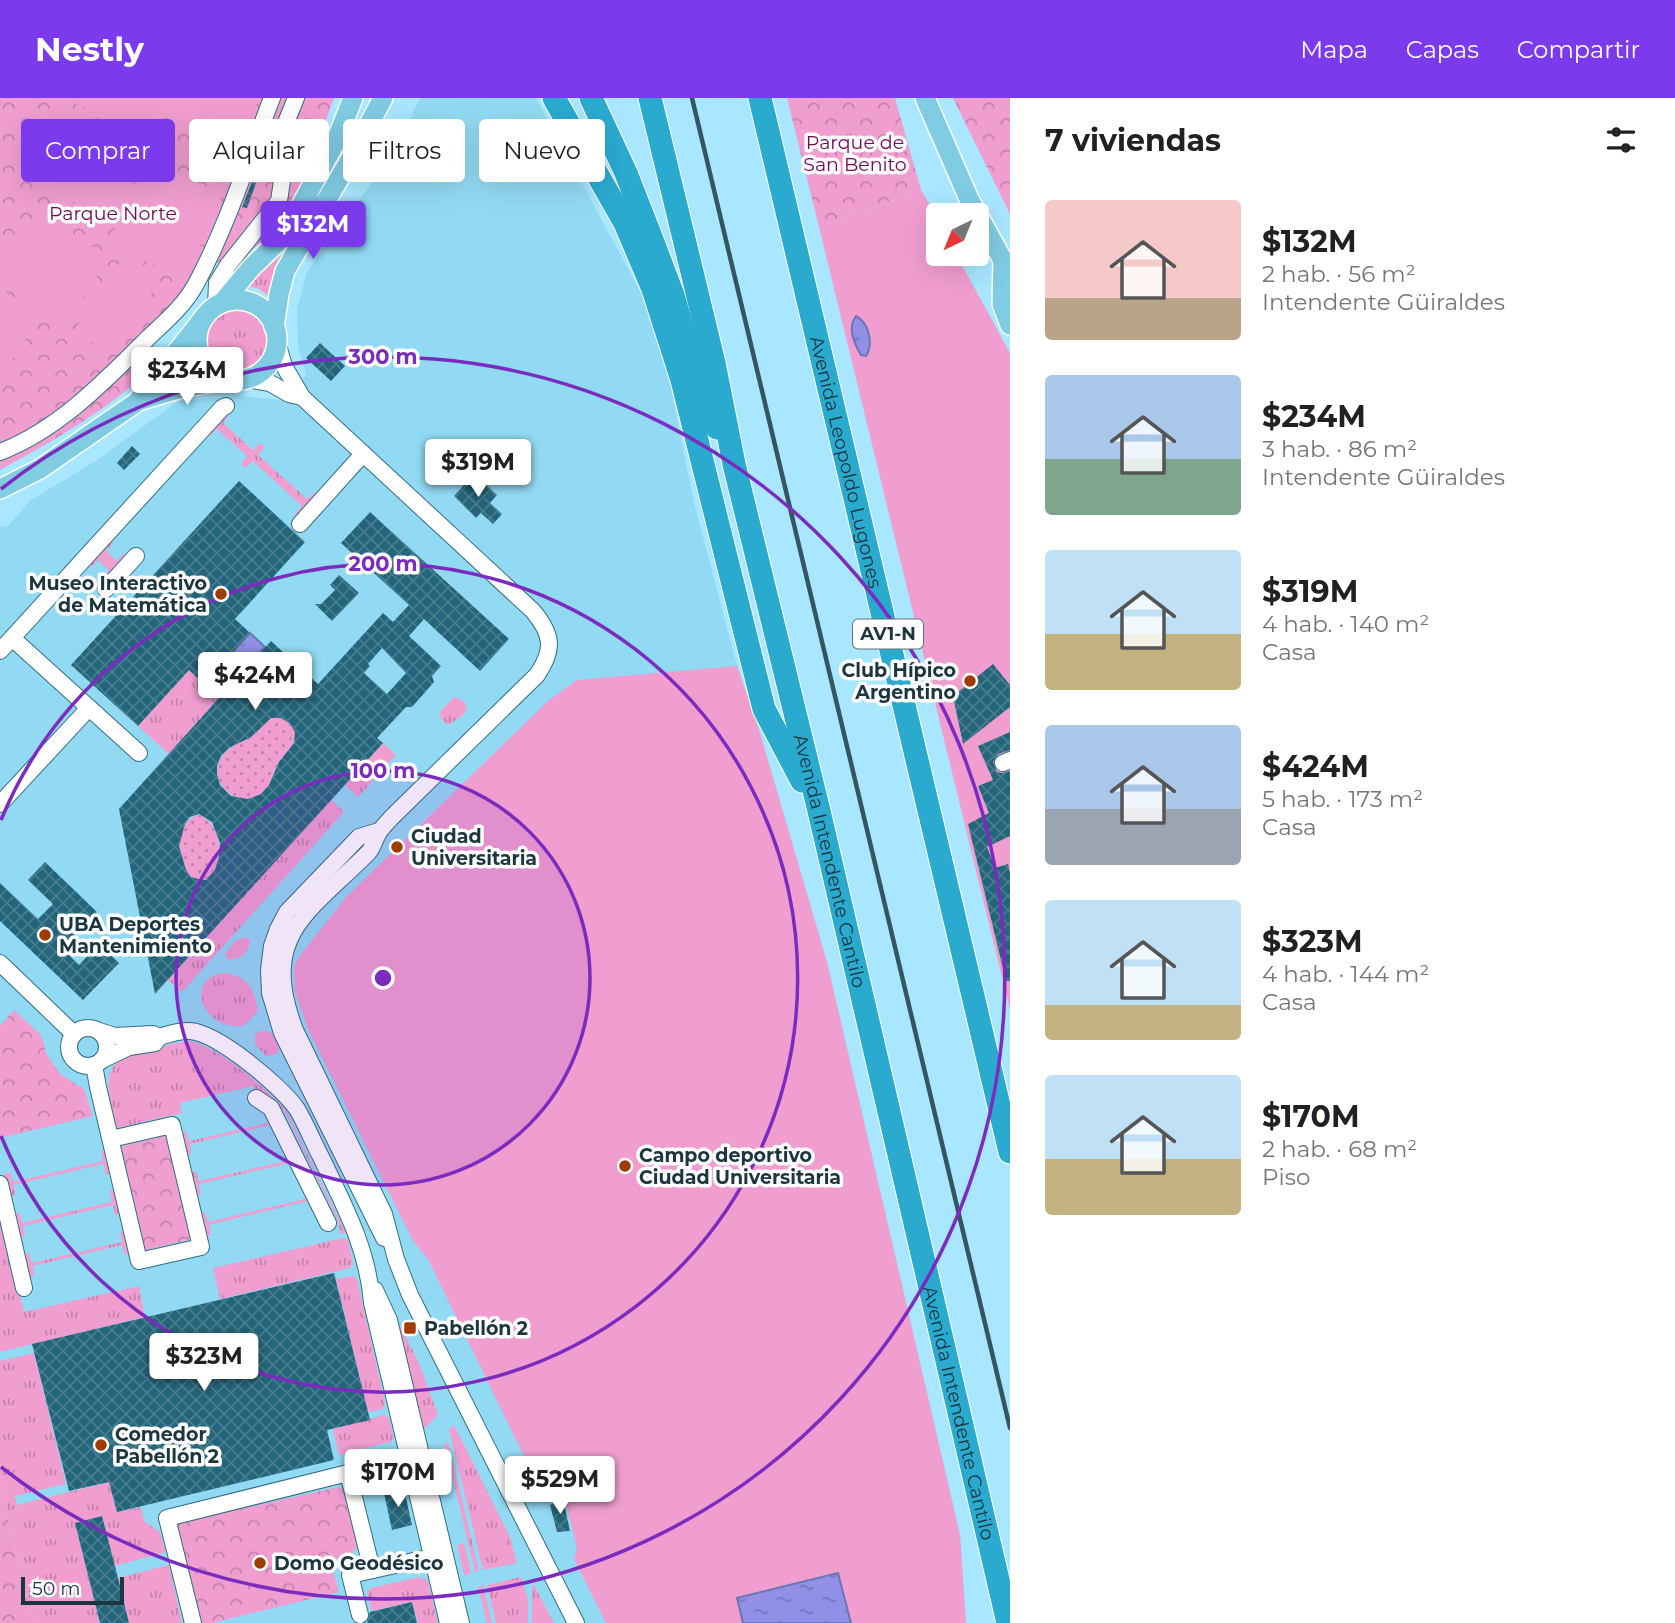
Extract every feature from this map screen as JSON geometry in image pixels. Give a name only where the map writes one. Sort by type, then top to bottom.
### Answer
[{"type":"highway","points":[[554,98],[625,223],[653,289],[682,380],[764,709],[818,811]]},
{"type":"highway","points":[[591,98],[626,173],[673,295],[701,391],[734,464]]},
{"type":"highway","name":"Avenida Intendente Cantilo","points":[[650,98],[1008,1623]]},
{"type":"highway","name":"Avenida Leopoldo Lugones","points":[[760,98],[1010,1152]]},
{"type":"main road","points":[[329,155],[353,98]]},
{"type":"main road","points":[[137,402],[182,387],[258,374],[268,366],[274,355],[279,294],[285,271],[383,98]]},
{"type":"main road","points":[[925,98],[969,199],[1007,268],[1002,304],[1010,325]]},
{"type":"main road","points":[[285,232],[315,182]]},
{"type":"main road","points":[[0,489],[40,469],[137,402],[250,269],[285,232],[333,189]]},
{"type":"main road","points":[[237,379],[215,373],[204,363],[198,349],[197,334],[213,310],[234,300],[247,302],[259,307],[268,316],[276,334]]},
{"type":"lane","points":[[0,452],[25,441],[74,406],[116,371],[190,294],[220,231],[272,98]]},
{"type":"lane","points":[[287,119],[296,98]]},
{"type":"lane","points":[[213,310],[217,283],[279,201],[282,182]]},
{"type":"lane","points":[[276,334],[284,366],[302,397],[533,611],[547,628],[550,647],[546,662],[537,675],[379,831],[359,837],[287,912],[272,946],[269,970],[270,993],[282,1033],[352,1177],[396,1259],[410,1295],[576,1623]]},
{"type":"lane","points":[[237,379],[270,383],[289,394],[302,397]]},
{"type":"lane","points":[[0,651],[226,406]]},
{"type":"lane","points":[[300,524],[363,454]]},
{"type":"lane","points":[[106,589],[136,556]]},
{"type":"lane","points":[[12,638],[139,753]]},
{"type":"lane","points":[[0,804],[89,708]]},
{"type":"lane","points":[[0,963],[74,1034]]},
{"type":"lane","points":[[159,1037],[153,1034],[115,1036],[89,1028],[74,1034],[69,1045],[72,1057],[82,1065],[98,1062],[129,1047],[155,1043],[159,1037],[180,1031],[200,1033],[244,1060],[280,1090],[297,1110],[356,1228],[370,1280],[390,1320],[416,1459],[439,1556],[461,1623]]},
{"type":"lane","points":[[98,1062],[105,1054],[106,1042],[99,1031]]},
{"type":"lane","points":[[98,1062],[110,1139],[139,1261],[201,1247],[172,1125],[110,1139]]},
{"type":"lane","points":[[256,1098],[271,1108],[328,1223]]},
{"type":"lane","points":[[0,1184],[24,1288]]},
{"type":"lane","points":[[193,1623],[167,1518],[416,1459]]},
{"type":"lane","points":[[348,1473],[372,1570]]},
{"type":"lane","points":[[360,1615],[350,1575],[439,1556]]},
{"type":"lane","points":[[439,1556],[448,1623]]},
{"type":"shaded area","name":"Ciudad Universitaria","points":[[420,98],[536,98],[547,119],[479,119],[479,182],[581,182],[648,306],[669,378],[694,503],[737,666],[760,733],[827,962],[960,1535],[966,1623],[33,1623],[0,1484],[0,526],[7,527],[31,500],[99,459],[178,401],[238,396],[283,400],[306,375],[298,346],[297,309],[307,272],[372,182],[465,182],[465,119],[410,119]]},
{"type":"green space","name":"Parque Norte","points":[[0,98],[334,98],[326,119],[189,119],[189,182],[303,182],[293,205],[273,230],[235,265],[214,262],[189,306],[154,343],[152,368],[99,411],[0,470]]},
{"type":"green space","points":[[64,98],[170,98],[161,119],[111,119]]},
{"type":"green space","points":[[178,98],[259,98],[250,119],[189,119],[189,127],[175,122],[175,119],[169,119]]},
{"type":"green space","name":"Parque de San Benito","points":[[787,98],[895,98],[921,190],[819,227]]},
{"type":"green space","points":[[953,98],[1010,98],[1010,214]]},
{"type":"green space","points":[[51,108],[76,119],[46,119]]},
{"type":"green space","points":[[175,173],[189,179],[189,182],[196,182],[223,194],[185,279],[108,244],[136,182],[175,182]]},
{"type":"green space","points":[[29,182],[133,182],[116,221]]},
{"type":"green space","name":"Club Hípico Argentino","points":[[921,190],[929,203],[926,203],[926,266],[963,266],[1010,353],[1010,1010],[819,227]]},
{"type":"green space","points":[[38,210],[109,258],[65,325],[0,281],[0,266]]},
{"type":"green space","points":[[285,252],[276,270],[270,297],[257,288],[246,286]]},
{"type":"green space","points":[[120,263],[155,287],[109,355],[74,331]]},
{"type":"green space","points":[[0,288],[41,316],[1,376],[0,375]]},
{"type":"green space","points":[[237,311],[254,316],[262,324],[267,341],[262,358],[254,366],[237,371],[220,366],[212,358],[207,341],[212,324],[220,316]]},
{"type":"green space","points":[[189,351],[198,371],[204,375],[161,385]]},
{"type":"green space","points":[[227,412],[229,415],[223,423],[253,450],[260,443],[265,447],[258,455],[307,499],[315,492],[317,494],[297,516],[295,514],[302,506],[253,461],[245,468],[241,464],[247,456],[217,429],[210,436],[207,433]]},
{"type":"green space","points":[[110,540],[113,543],[106,551],[117,561],[124,553],[128,557],[106,581],[102,578],[109,570],[98,560],[91,567],[87,565]]},
{"type":"green space","name":"Campo deportivo Ciudad Universitaria","points":[[737,666],[760,733],[827,962],[960,1535],[966,1623],[606,1623],[574,1559],[577,1548],[564,1496],[552,1501],[521,1450],[429,1261],[412,1239],[308,1029],[295,991],[294,968],[298,958],[347,896],[549,700],[577,680]]},
{"type":"green space","points":[[189,670],[219,698],[169,754],[138,726]]},
{"type":"green space","points":[[454,697],[464,701],[467,709],[462,716],[448,725],[441,719],[440,712]]},
{"type":"green space","points":[[271,718],[282,718],[289,722],[294,730],[294,741],[276,768],[269,786],[261,794],[241,798],[224,788],[219,780],[217,769],[221,758]]},
{"type":"green space","points":[[383,743],[396,755],[358,797],[345,785]]},
{"type":"green space","points":[[331,799],[344,812],[182,992],[168,980]]},
{"type":"green space","points":[[199,815],[213,828],[220,849],[217,869],[203,880],[194,879],[187,872],[180,851],[183,828],[189,820]]},
{"type":"green space","points":[[246,937],[250,944],[246,952],[236,959],[227,959],[225,954],[235,941]]},
{"type":"green space","points":[[224,973],[239,977],[249,985],[255,997],[258,1012],[243,1026],[229,1025],[217,1020],[208,1013],[203,1003],[201,993],[204,984],[211,977]]},
{"type":"green space","points":[[14,1010],[41,1035],[47,1055],[60,1074],[84,1089],[93,1116],[0,1138],[0,1026]]},
{"type":"green space","points":[[268,1031],[275,1037],[279,1048],[277,1054],[266,1056],[255,1044],[255,1034]]},
{"type":"green space","points":[[190,1041],[239,1067],[287,1112],[346,1233],[341,1234],[337,1219],[285,1112],[271,1101],[255,1096],[253,1086],[180,1103],[182,1113],[117,1128],[109,1092],[110,1074],[114,1066],[130,1056]]},
{"type":"green space","points":[[266,1112],[279,1134],[274,1135],[271,1125],[190,1144],[191,1154],[186,1156],[180,1133],[186,1131],[189,1141],[268,1123]]},
{"type":"green space","points":[[168,1135],[192,1239],[143,1251],[119,1147]]},
{"type":"green space","points":[[107,1150],[112,1173],[106,1174],[103,1164],[14,1185],[15,1196],[9,1197],[4,1174],[10,1172],[13,1182],[103,1161],[101,1151]]},
{"type":"green space","points":[[284,1151],[298,1172],[293,1173],[290,1163],[199,1184],[201,1195],[195,1196],[190,1173],[196,1171],[199,1181],[286,1161]]},
{"type":"green space","points":[[303,1189],[317,1210],[311,1211],[308,1201],[209,1225],[211,1235],[204,1236],[199,1213],[205,1212],[208,1222],[305,1199]]},
{"type":"green space","points":[[116,1190],[122,1213],[115,1215],[113,1205],[23,1226],[25,1236],[19,1237],[13,1214],[20,1213],[22,1223],[112,1202],[110,1191]]},
{"type":"green space","points":[[0,1210],[24,1312],[139,1286],[145,1317],[0,1352]]},
{"type":"green space","points":[[125,1230],[131,1253],[125,1255],[122,1245],[33,1266],[34,1276],[28,1278],[23,1254],[29,1253],[32,1263],[122,1242],[120,1232]]},
{"type":"green space","points":[[343,1238],[348,1240],[353,1263],[350,1268],[220,1299],[213,1268]]},
{"type":"green space","points":[[353,1276],[357,1279],[385,1403],[383,1409],[368,1412],[336,1279]]},
{"type":"green space","points":[[395,1316],[419,1363],[438,1415],[421,1430]]},
{"type":"green space","points":[[34,1353],[66,1484],[15,1496],[17,1505],[109,1482],[117,1512],[141,1507],[144,1521],[160,1532],[166,1552],[115,1566],[102,1516],[75,1523],[100,1623],[33,1623],[0,1484],[0,1361]]},
{"type":"green space","points":[[385,1415],[389,1418],[394,1438],[391,1442],[339,1455],[333,1429]]},
{"type":"green space","points":[[454,1425],[510,1537],[517,1563],[483,1570],[449,1429]]},
{"type":"green space","points":[[444,1442],[449,1445],[479,1571],[475,1572]]},
{"type":"green space","points":[[0,1484],[33,1623],[0,1623]]},
{"type":"green space","points":[[339,1487],[345,1492],[358,1546],[350,1556],[330,1561],[339,1592],[212,1623],[201,1623],[174,1524]]},
{"type":"green space","points":[[464,1543],[471,1573],[464,1575],[457,1545]]},
{"type":"green space","points":[[169,1565],[182,1623],[129,1623],[118,1578]]},
{"type":"green space","points":[[419,1577],[428,1581],[438,1623],[418,1623],[412,1602],[372,1611],[367,1592],[371,1588]]},
{"type":"green space","points":[[521,1577],[528,1599],[528,1623],[496,1623],[487,1585]]},
{"type":"green space","points":[[483,1585],[492,1623],[487,1623],[478,1587]]},
{"type":"green space","points":[[534,1585],[554,1623],[532,1623]]},
{"type":"water","points":[[856,316],[869,334],[870,346],[866,356],[861,355],[852,336],[852,325]]},
{"type":"water","points":[[250,633],[265,647],[229,687],[214,673]]},
{"type":"water","points":[[838,1573],[851,1623],[743,1623],[737,1598]]},
{"type":"building","points":[[252,182],[256,183],[247,208],[242,207]]},
{"type":"building","points":[[320,343],[345,366],[331,381],[306,358]]},
{"type":"building","points":[[132,446],[140,454],[124,470],[117,463]]},
{"type":"building","points":[[474,474],[497,495],[490,503],[502,514],[493,524],[481,513],[476,518],[454,496]]},
{"type":"building","points":[[239,481],[305,542],[235,619],[250,633],[214,673],[229,687],[271,641],[318,684],[383,613],[393,622],[409,605],[341,543],[370,512],[509,639],[480,671],[424,619],[409,636],[441,666],[432,676],[434,682],[412,707],[406,707],[377,738],[383,743],[155,994],[119,809],[219,698],[189,670],[138,726],[71,665]],"holes":[[[382,648],[406,673],[387,694],[364,673]],[[271,718],[281,718],[289,723],[295,732],[294,743],[279,762],[269,785],[261,794],[248,799],[231,796],[220,785],[217,766],[221,756],[229,748],[251,737]],[[199,814],[212,822],[220,843],[215,870],[206,880],[191,877],[186,870],[179,846],[185,824],[190,817]]]},
{"type":"building","points":[[339,575],[359,593],[332,621],[315,604],[321,604],[335,590],[330,585]]},
{"type":"building","points":[[993,664],[1010,685],[1010,707],[963,744],[953,696]]},
{"type":"building","points":[[1010,732],[1010,750],[998,754],[993,762],[997,772],[1010,771],[1010,836],[987,847],[995,868],[1008,864],[1010,873],[1010,981],[1006,981],[968,824],[989,813],[978,786],[993,780],[978,746]]},
{"type":"building","name":"UBA Deportes Mantenimiento","points":[[45,862],[97,912],[62,948],[79,965],[99,944],[119,963],[83,1000],[0,921],[0,883],[38,919],[53,904],[28,880]]},
{"type":"building","points":[[334,1273],[370,1420],[327,1430],[334,1460],[117,1512],[109,1482],[69,1491],[32,1344]]},
{"type":"building","points":[[404,1489],[412,1525],[392,1530],[384,1493]]},
{"type":"building","points":[[563,1499],[570,1531],[557,1532],[550,1505]]},
{"type":"building","points":[[102,1516],[129,1623],[100,1623],[75,1523]]},
{"type":"building","points":[[412,1602],[417,1623],[367,1623],[370,1612]]},
{"type":"railway","points":[[692,98],[1010,1428]]},
{"type":"place","name":"Museo Interactivo de Matemática","points":[[221,594]]},
{"type":"place","name":"Club Hípico Argentino","points":[[970,681]]},
{"type":"place","name":"Ciudad Universitaria","points":[[397,847]]},
{"type":"place","name":"UBA Deportes Mantenimiento","points":[[45,935]]},
{"type":"place","name":"Campo deportivo Ciudad Universitaria","points":[[625,1166]]},
{"type":"place","name":"Pabellón 2","points":[[410,1328]]},
{"type":"place","name":"Comedor Pabellón 2","points":[[101,1445]]},
{"type":"place","name":"Domo Geodésico","points":[[260,1563]]}]
